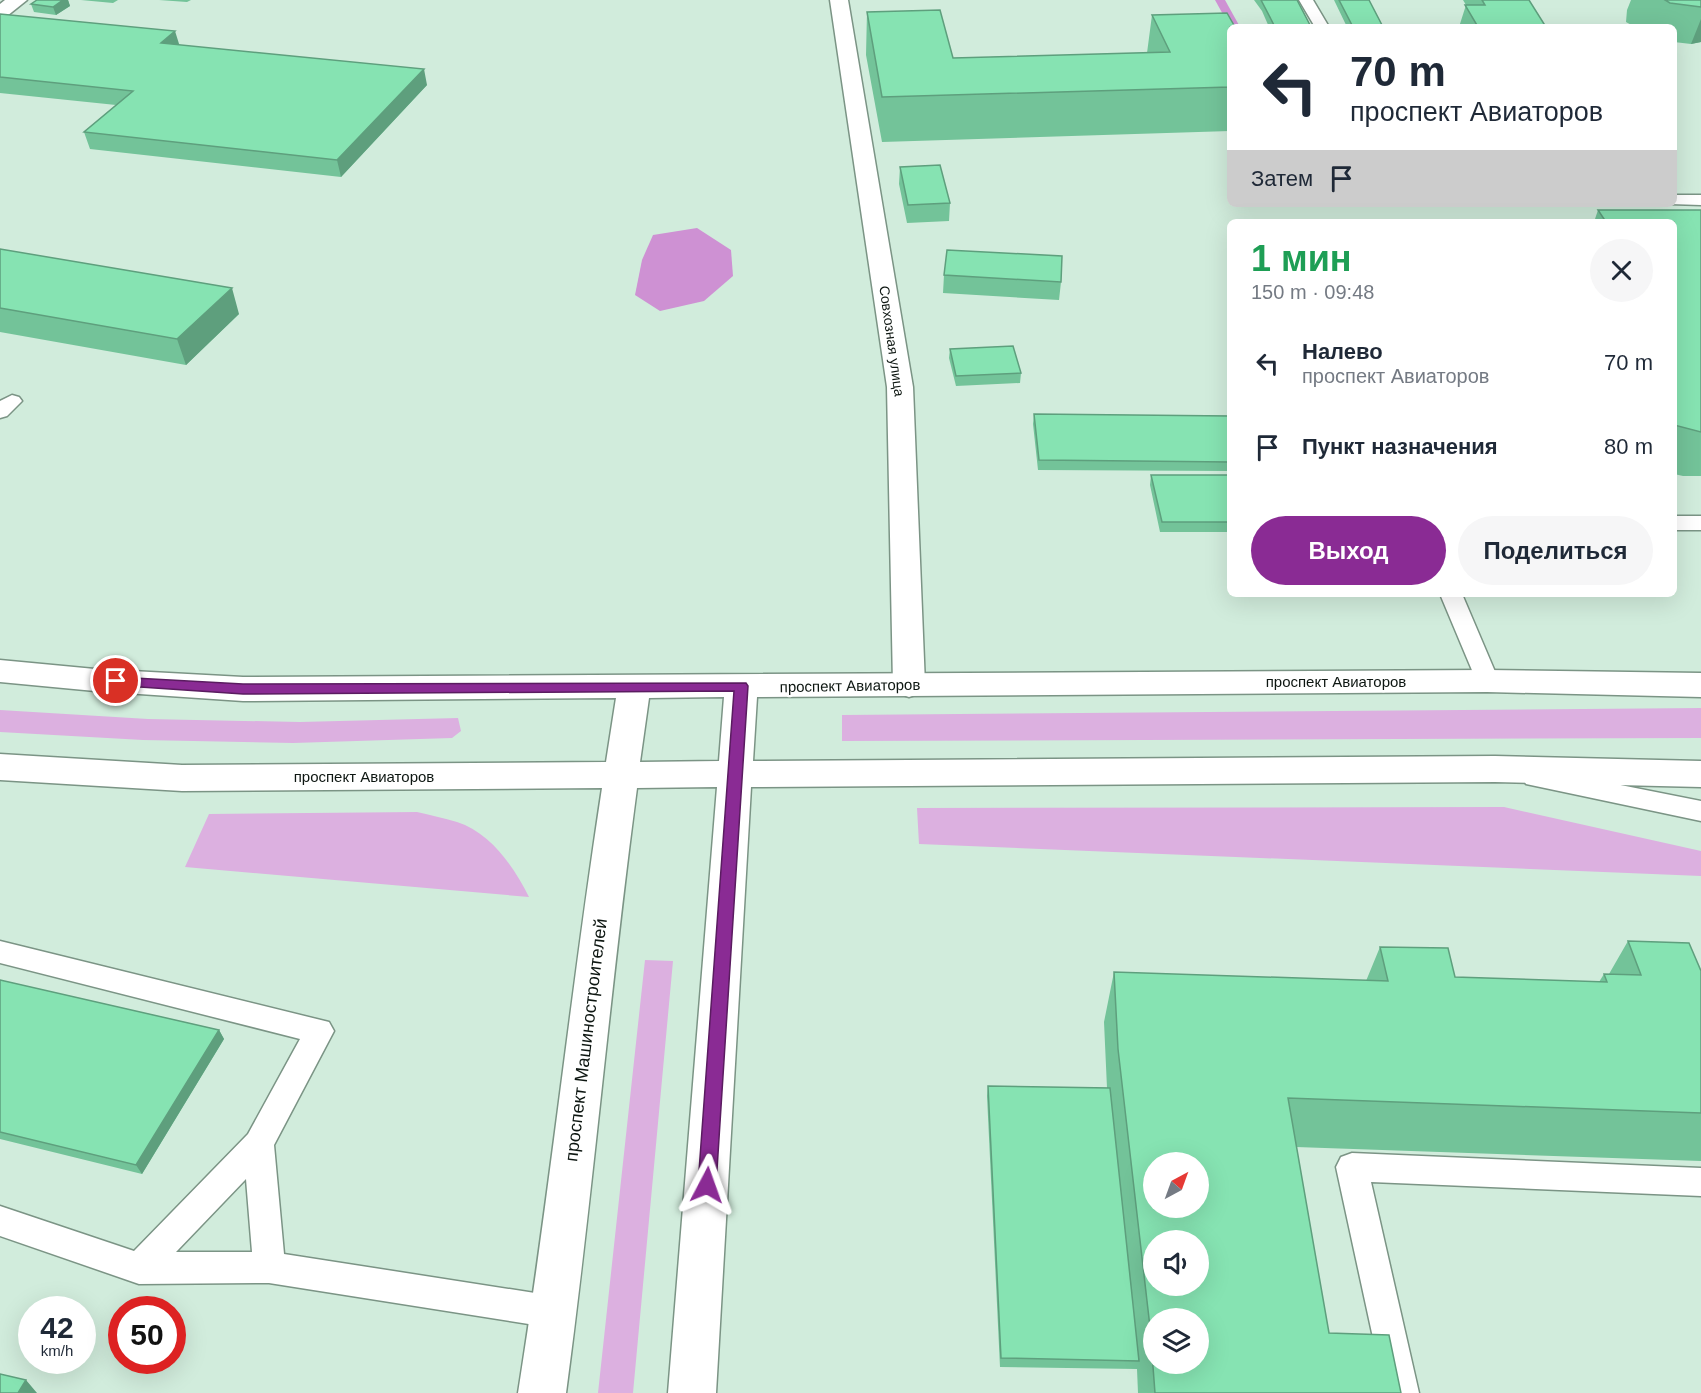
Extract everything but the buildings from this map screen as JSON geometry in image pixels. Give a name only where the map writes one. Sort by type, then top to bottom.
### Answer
[{"type":"main road","points":[[0,12],[18,0]]},
{"type":"main road","name":"Совхозная улица","points":[[839,0],[900,387],[909,685]]},
{"type":"main road","name":"проспект Авиаторов","points":[[0,671],[243,689],[1487,681],[1701,686]]},
{"type":"main road","name":"проспект Машиностроителей","points":[[542,1393],[554,1312],[599,930],[634,686]]},
{"type":"main road","points":[[692,1393],[741,686]]},
{"type":"main road","name":"проспект Авиаторов","points":[[0,767],[182,778],[1495,769],[1701,774]]},
{"type":"lane","points":[[1306,0],[1320,24]]},
{"type":"lane","points":[[1677,200],[1701,200]]},
{"type":"lane","points":[[1677,523],[1701,524]]},
{"type":"lane","points":[[1452,597],[1487,681]]},
{"type":"lane","points":[[1495,769],[1701,811]]},
{"type":"lane","points":[[0,952],[319,1031],[260,1144],[139,1268]]},
{"type":"lane","points":[[260,1144],[269,1267]]},
{"type":"lane","points":[[1402,1393],[1352,1167],[1701,1182]]},
{"type":"lane","points":[[0,1221],[139,1268],[269,1267],[554,1312]]},
{"type":"shaded area","points":[[697,228],[731,250],[733,276],[704,301],[660,311],[635,295],[642,260],[653,235]]},
{"type":"shaded area","points":[[1701,708],[1701,738],[842,741],[842,715]]},
{"type":"shaded area","points":[[0,710],[148,719],[300,722],[458,718],[461,731],[452,738],[293,743],[143,740],[0,732]]},
{"type":"shaded area","points":[[1504,807],[1701,851],[1701,876],[919,844],[917,808]]},
{"type":"shaded area","points":[[417,812],[457,822],[480,834],[509,863],[529,897],[185,867],[209,814]]},
{"type":"shaded area","points":[[645,960],[673,961],[633,1393],[598,1393]]},
{"type":"waterway","points":[[1220,0],[1233,24]]},
{"type":"route","points":[[116,681],[243,689],[741,686],[707,1185]]}]
